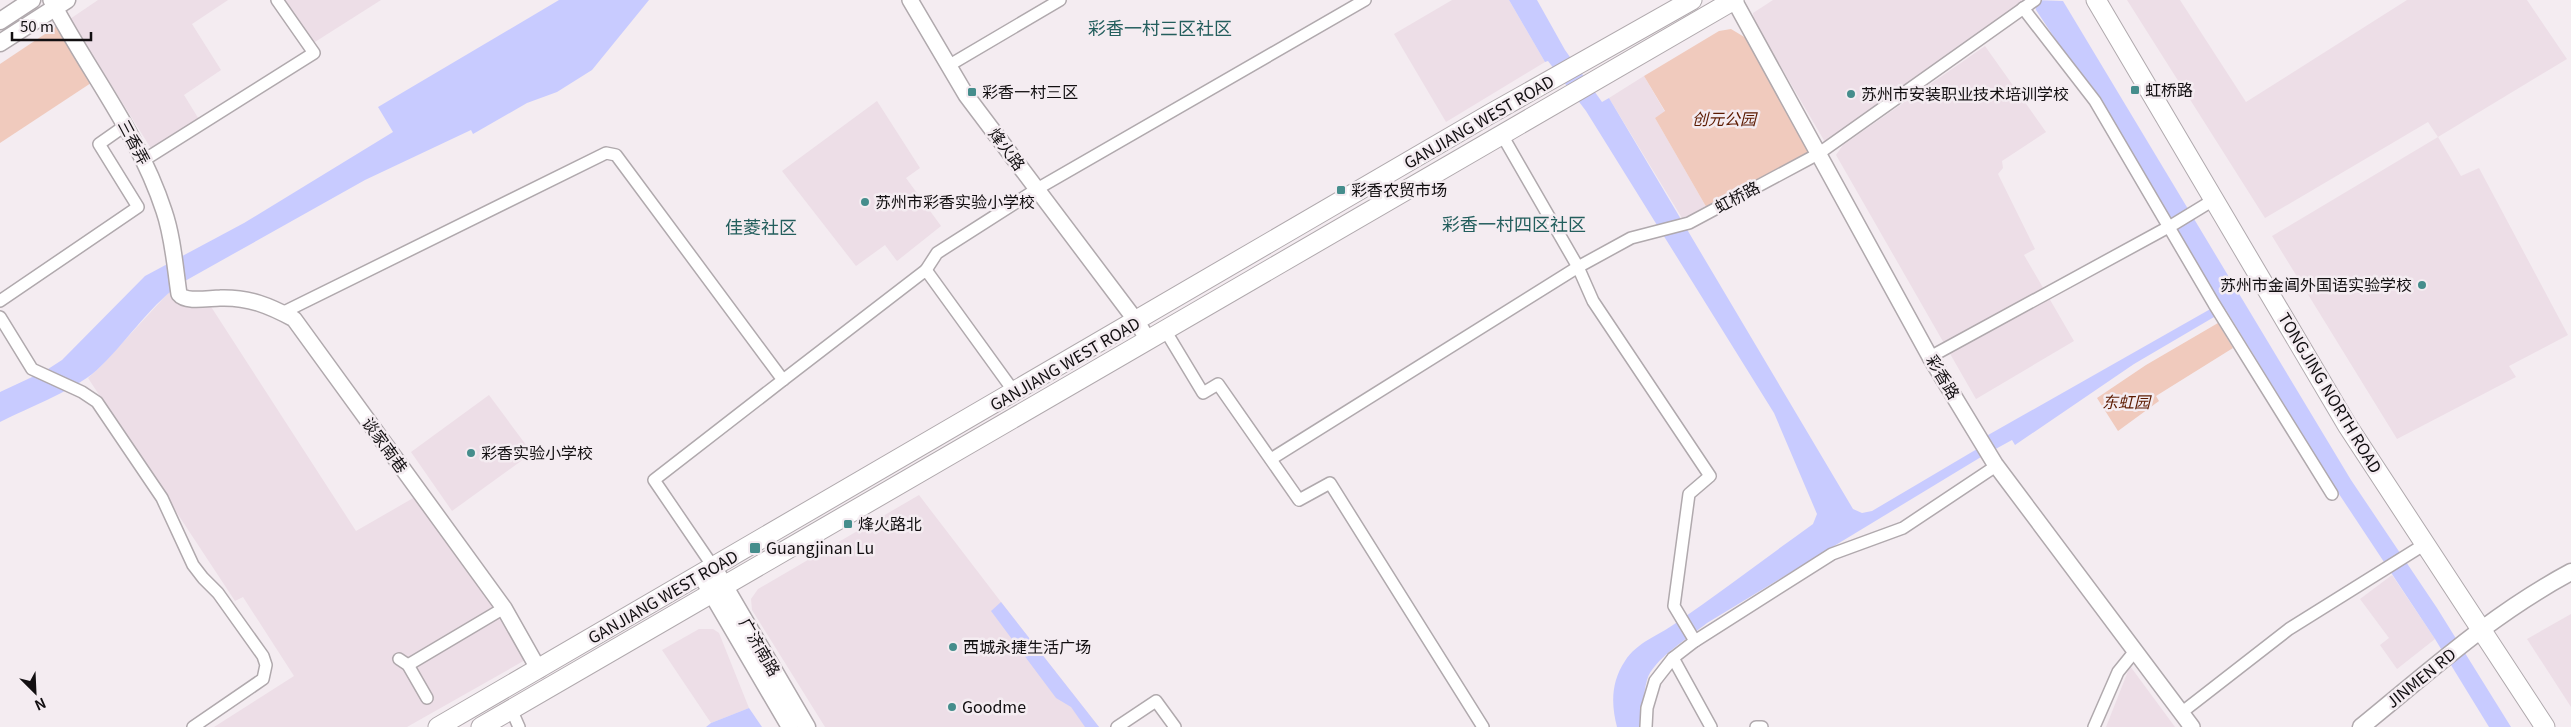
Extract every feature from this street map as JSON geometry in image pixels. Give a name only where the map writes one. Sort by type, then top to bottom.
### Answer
[{"type":"main road","points":[[0,21],[32,0]]},
{"type":"main road","name":"GANJIANG WEST ROAD","points":[[438,727],[539,670],[1554,78],[1692,0]]},
{"type":"main road","name":"GANJIANG WEST ROAD","points":[[481,727],[1734,0]]},
{"type":"main road","name":"TONGJING NORTH ROAD","points":[[2096,0],[2347,425],[2425,544],[2484,629],[2559,727]]},
{"type":"main road","name":"TONGJING NORTH ROAD","points":[[2110,0],[2484,629],[2545,727]]},
{"type":"main road","points":[[0,43],[57,3]]},
{"type":"main road","name":"广济南路","points":[[708,571],[790,727]]},
{"type":"main road","name":"JINMEN RD","points":[[2361,727],[2439,663],[2533,592],[2571,572]]},
{"type":"main road","name":"JINMEN RD","points":[[2484,629],[2571,584]]},
{"type":"main road","name":"广济南路","points":[[718,590],[807,727]]},
{"type":"street","points":[[144,160],[314,53],[277,0]]},
{"type":"street","name":"烽火路","points":[[910,0],[966,95],[1137,322],[1148,340]]},
{"type":"street","points":[[948,66],[1060,0]]},
{"type":"street","points":[[708,571],[654,480],[926,270],[937,253],[1037,189],[1365,0]]},
{"type":"street","name":"彩香路","points":[[1734,0],[1930,357],[1996,465],[2192,727]]},
{"type":"street","name":"虹桥路","points":[[1271,459],[1578,267],[1631,238],[1689,223],[1818,154],[2034,0]]},
{"type":"street","name":"三香弄","points":[[57,3],[144,160],[165,213],[180,295]]},
{"type":"street","points":[[2023,8],[2096,101],[2172,225],[2214,304],[2332,494]]},
{"type":"street","points":[[0,301],[138,207],[99,144],[126,125]]},
{"type":"street","points":[[1502,135],[1578,267],[1593,301],[1710,476],[1689,494],[1674,606],[1694,639]]},
{"type":"street","points":[[282,313],[606,153],[616,155],[783,380]]},
{"type":"street","points":[[1930,357],[2172,225],[2215,199]]},
{"type":"street","points":[[926,270],[1015,393]]},
{"type":"street","name":"谈家南巷","points":[[180,295],[235,297],[261,302],[294,319],[504,608],[539,670]]},
{"type":"street","points":[[0,317],[32,369],[82,392],[97,402],[162,498],[193,565],[218,592],[256,644],[266,665],[264,679],[258,685],[193,727]]},
{"type":"street","points":[[1165,330],[1203,393],[1218,384],[1299,500],[1330,483],[1364,534],[1483,727]]},
{"type":"street","points":[[1646,727],[1647,708],[1655,681],[1673,658],[1694,639],[1832,554],[1904,528],[1996,465]]},
{"type":"street","points":[[2181,713],[2289,629],[2425,544]]},
{"type":"street","points":[[426,698],[403,662],[504,608]]},
{"type":"street","points":[[2094,727],[2118,672],[2135,651]]},
{"type":"street","points":[[1673,658],[1711,727]]},
{"type":"street","points":[[1117,727],[1156,701],[1175,727]]},
{"type":"street","points":[[512,710],[519,727]]},
{"type":"street","points":[[1756,727],[1762,727]]},
{"type":"shaded area","points":[[98,0],[228,0],[192,24],[221,70],[184,95],[200,121],[152,150],[70,19]]},
{"type":"shaded area","points":[[276,0],[381,0],[307,47]]},
{"type":"shaded area","points":[[1452,0],[1509,0],[1545,62],[1446,122],[1394,34]]},
{"type":"shaded area","points":[[1773,0],[2025,0],[1825,142],[1754,21],[1753,13]]},
{"type":"shaded area","points":[[2127,0],[2180,0],[2246,102],[2407,0],[2527,0],[2567,59],[2438,137],[2428,122],[2265,218]]},
{"type":"shaded area","points":[[1985,46],[2046,132],[2002,161],[2003,168],[1998,174],[2035,249],[2024,255],[2074,341],[1976,399],[1836,155],[1843,145]]},
{"type":"shaded area","points":[[1644,76],[1665,112],[1655,118],[1708,210],[1682,218],[1609,98]]},
{"type":"shaded area","name":"苏州市彩香实验小学校","points":[[877,101],[920,168],[906,178],[941,226],[897,261],[885,245],[856,266],[782,171]]},
{"type":"shaded area","name":"苏州市金阊外国语实验学校","points":[[2438,137],[2461,176],[2479,168],[2568,335],[2509,366],[2516,377],[2397,439],[2272,236]]},
{"type":"shaded area","points":[[172,289],[175,302],[182,305],[208,302],[356,531],[415,497],[497,608],[527,659],[407,727],[214,727],[294,676],[243,597],[235,601],[88,378]]},
{"type":"shaded area","name":"彩香实验小学校","points":[[489,395],[532,453],[452,511],[411,452]]},
{"type":"shaded area","points":[[919,495],[1099,727],[825,727],[752,610],[751,599],[758,589]]},
{"type":"shaded area","points":[[2392,575],[2435,639],[2397,669],[2380,645],[2389,638],[2360,599]]},
{"type":"shaded area","points":[[2571,614],[2571,707],[2527,639]]},
{"type":"shaded area","points":[[699,629],[713,629],[719,633],[749,708],[711,723],[662,650]]},
{"type":"shaded area","points":[[2130,666],[2175,727],[2106,727]]},
{"type":"green space","points":[[57,26],[91,83],[0,143],[0,64]]},
{"type":"green space","name":"创元公园","points":[[1731,29],[1746,38],[1811,154],[1708,210],[1655,118],[1665,111],[1644,76],[1719,31]]},
{"type":"green space","name":"东虹园","points":[[2218,323],[2233,348],[2156,396],[2159,401],[2118,431],[2097,398],[2146,365]]},
{"type":"water","points":[[559,0],[649,0],[592,70],[557,92],[527,103],[473,134],[471,130],[365,180],[185,281],[141,321],[112,355],[92,374],[67,390],[0,422],[0,392],[45,371],[62,360],[145,276],[244,223],[393,132],[378,107]]},
{"type":"water","points":[[1509,0],[1537,0],[1565,50],[1602,102],[1609,98],[1853,509],[1862,513],[1872,511],[1977,449],[1974,443],[2221,303],[2117,126],[2103,111],[2036,10],[2034,0],[2063,1],[2351,480],[2437,608],[2511,727],[2489,727],[2435,639],[2339,494],[2226,310],[2134,364],[2015,445],[2012,440],[1981,457],[1707,623],[1664,656],[1651,672],[1647,680],[1643,703],[1642,727],[1617,727],[1613,702],[1615,685],[1620,669],[1630,654],[1813,524],[1817,514],[1774,413],[1586,111],[1548,61],[1545,62]]},
{"type":"water","points":[[1001,602],[1099,727],[1085,727],[1071,707],[1056,698],[991,611]]},
{"type":"water","points":[[749,708],[762,727],[706,727],[711,723]]},
{"type":"place","name":"虹桥路","points":[[2135,90]]},
{"type":"place","name":"彩香一村三区","points":[[972,92]]},
{"type":"place","name":"苏州市安装职业技术培训学校","points":[[1851,94]]},
{"type":"place","name":"彩香农贸市场","points":[[1341,190]]},
{"type":"place","name":"苏州市彩香实验小学校","points":[[865,202]]},
{"type":"place","name":"苏州市金阊外国语实验学校","points":[[2422,285]]},
{"type":"place","name":"彩香实验小学校","points":[[471,453]]},
{"type":"place","name":"烽火路北","points":[[848,524]]},
{"type":"place","name":"Guangjinan Lu","points":[[755,548]]},
{"type":"place","name":"西城永捷生活广场","points":[[953,647]]},
{"type":"place","name":"Goodme","points":[[952,707]]},
{"type":"district","name":"彩香一村三区社区","points":[[1160,29]]},
{"type":"district","name":"彩香一村四区社区","points":[[1514,225]]},
{"type":"district","name":"佳菱社区","points":[[761,228]]}]
